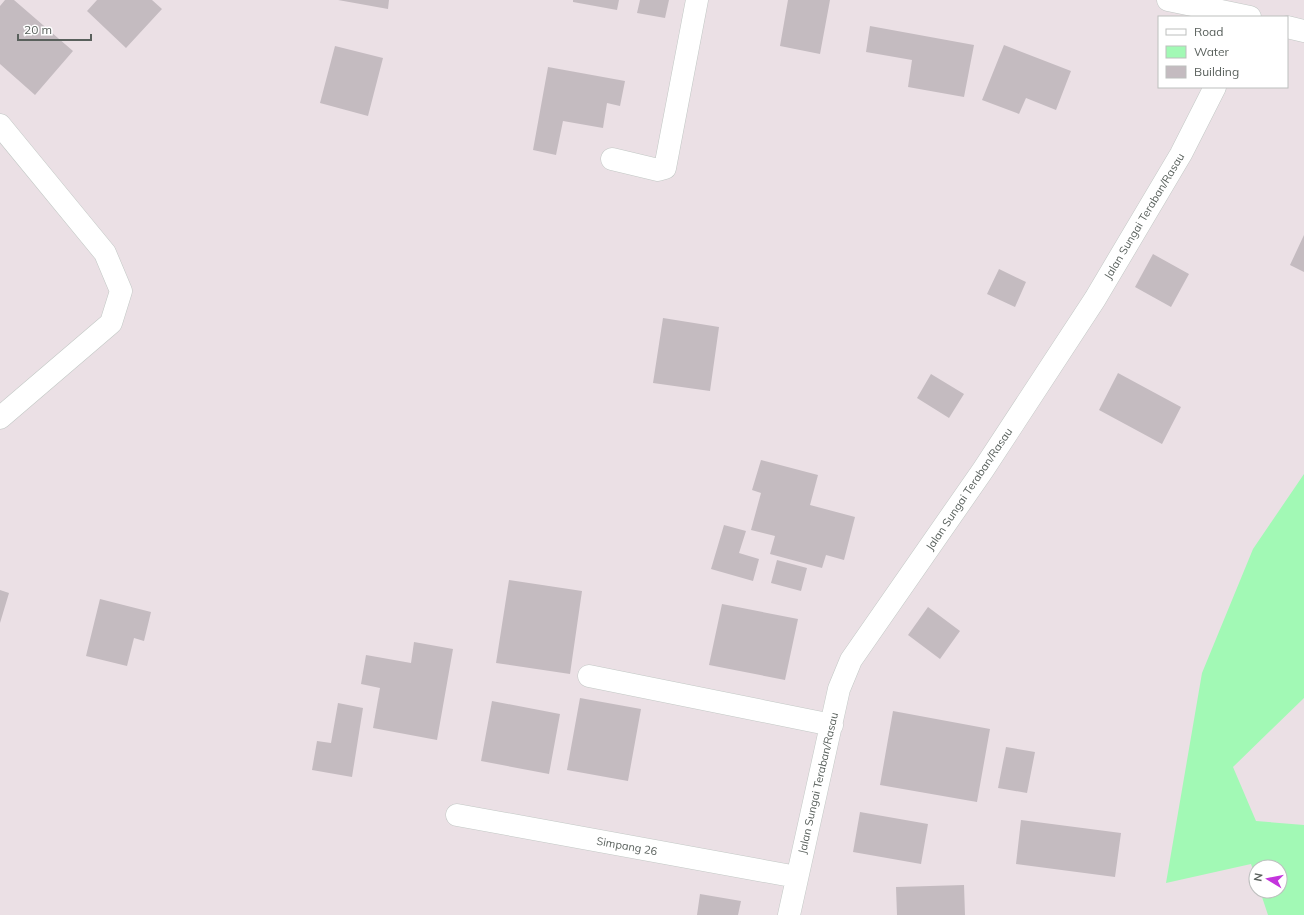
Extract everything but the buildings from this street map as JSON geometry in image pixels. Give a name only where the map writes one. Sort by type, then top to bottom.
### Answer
[{"type":"street","points":[[612,159],[658,170],[665,168],[697,0]]},
{"type":"street","points":[[1168,0],[1227,6],[1246,16]]},
{"type":"street","points":[[1288,27],[1304,31]]},
{"type":"street","name":"Jalan Sungai Teraban/Rasau","points":[[789,915],[839,688],[851,660],[983,470],[1095,299],[1181,154],[1214,88]]},
{"type":"street","points":[[0,125],[105,253],[121,291],[110,323],[0,418]]},
{"type":"street","points":[[589,676],[832,725]]},
{"type":"street","name":"Simpang 26","points":[[457,815],[797,877]]},
{"type":"water","points":[[1304,474],[1304,698],[1233,767],[1256,821],[1304,825],[1304,915],[1268,915],[1263,899],[1288,899],[1288,859],[1248,859],[1248,865],[1166,883],[1202,673],[1253,549]]}]
